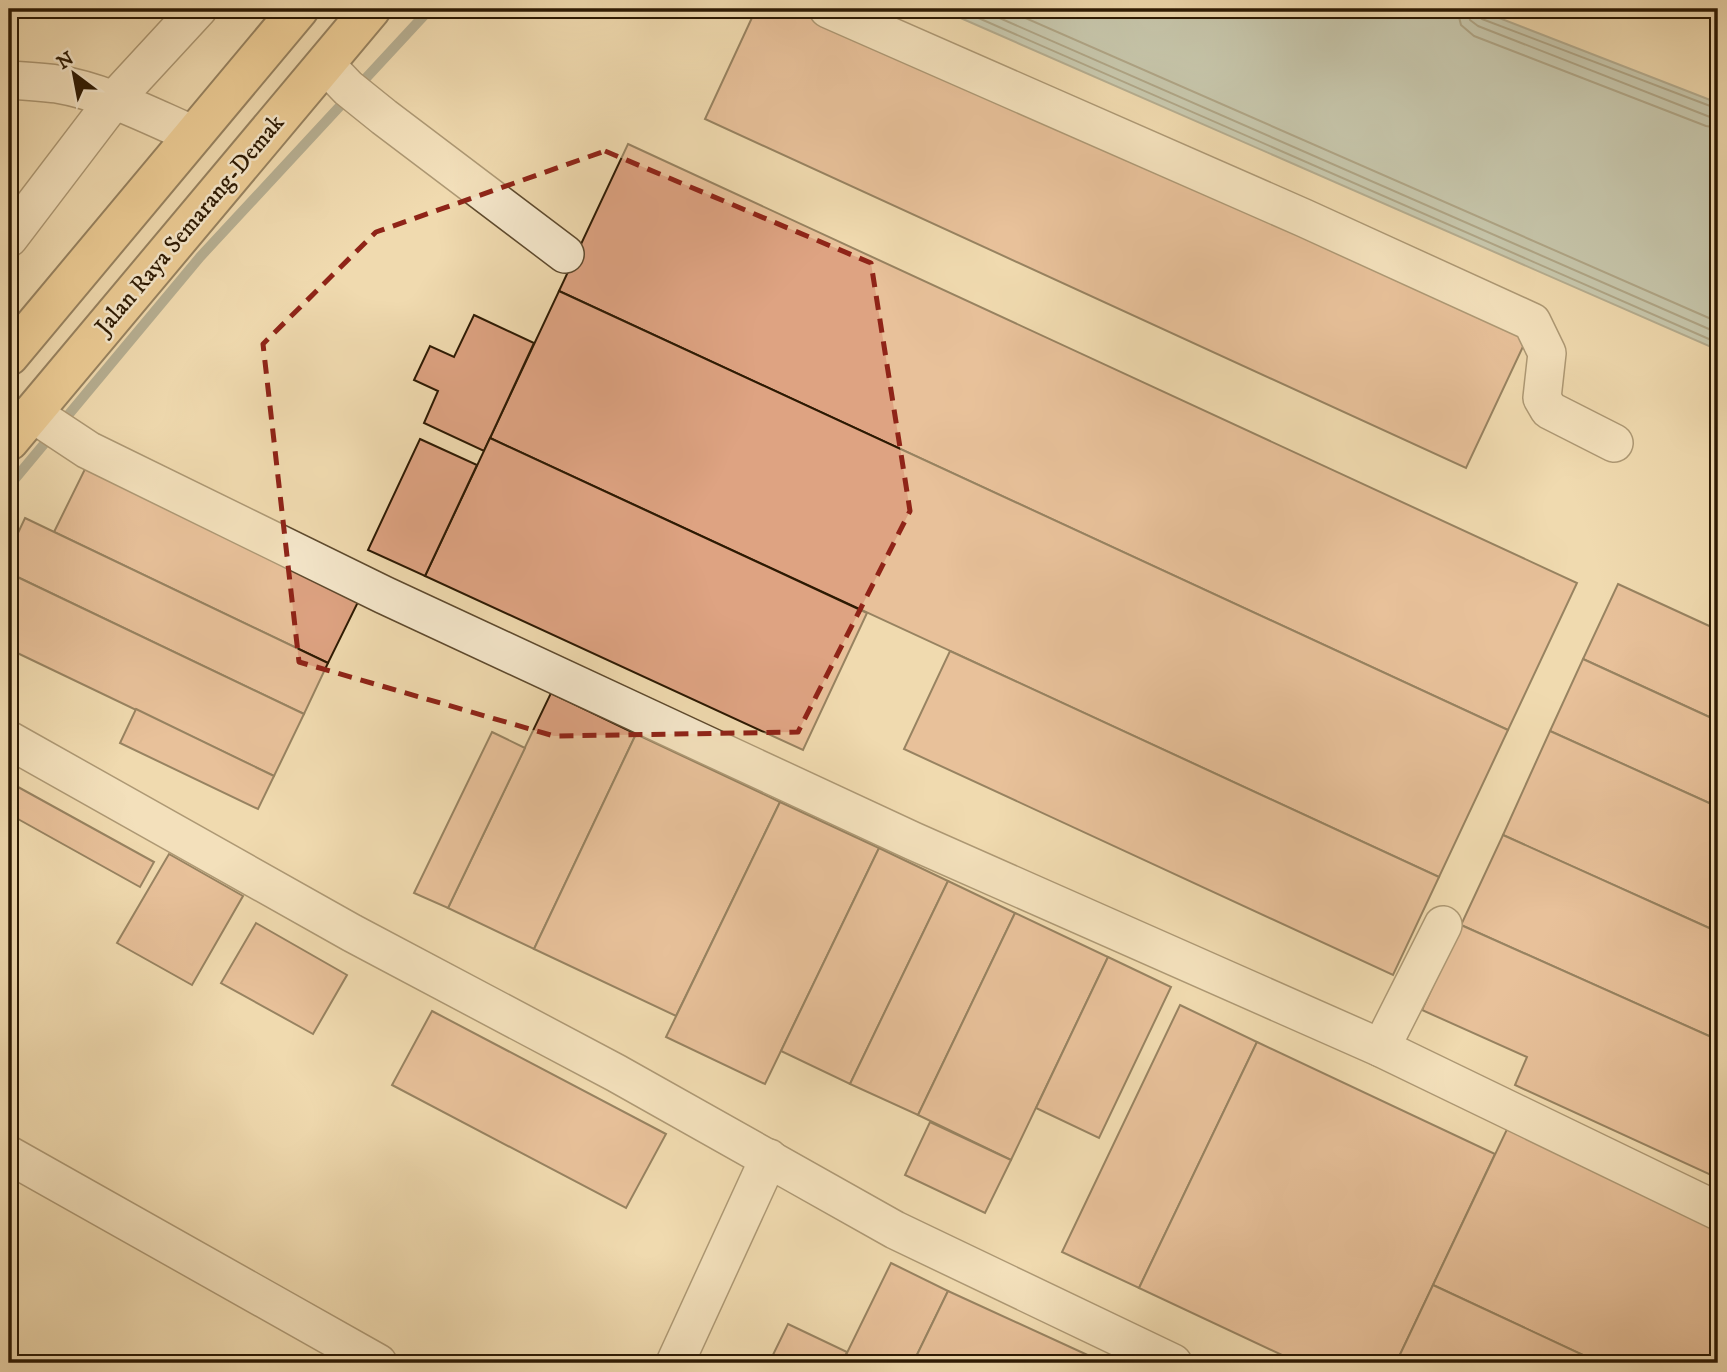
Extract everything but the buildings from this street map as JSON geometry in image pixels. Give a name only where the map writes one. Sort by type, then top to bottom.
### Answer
[{"type":"highway","points":[[9,356],[299,9]]},
{"type":"highway","name":"Jalan Raya Semarang-Demak","points":[[20,427],[337,76],[371,9]]},
{"type":"street","points":[[9,238],[114,100],[198,9]]},
{"type":"street","points":[[828,9],[1304,218],[1532,322],[1547,353],[1542,398],[1549,410],[1615,443]]},
{"type":"street","points":[[337,76],[384,117],[565,254]]},
{"type":"street","points":[[9,80],[57,84],[114,100],[194,135]]},
{"type":"street","points":[[20,427],[88,450],[384,595],[913,841],[1381,1048],[1718,1211]]},
{"type":"street","points":[[9,740],[352,933],[617,1073],[895,1230],[1173,1363]]},
{"type":"street","points":[[1381,1048],[1443,925]]},
{"type":"street","points":[[9,1155],[378,1363]]},
{"type":"street","points":[[675,1363],[769,1158]]},
{"type":"highlighted area","points":[[605,151],[871,263],[910,511],[798,732],[554,736],[299,662],[263,344],[376,232]]},
{"type":"water","points":[[940,9],[1476,9],[1718,103],[1718,350]]},
{"type":"waterway","points":[[9,486],[200,257],[430,9]]}]
